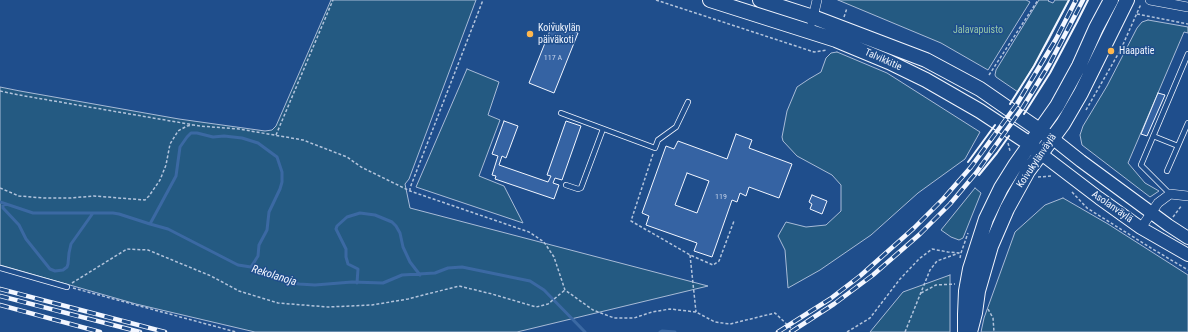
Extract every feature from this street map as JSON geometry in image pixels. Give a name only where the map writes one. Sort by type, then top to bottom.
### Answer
[{"type":"main road","name":"Talvikkitie","points":[[710,0],[836,40],[889,62],[926,80],[980,111],[1035,149]]},
{"type":"main road","name":"Talvikkitie","points":[[760,0],[813,17],[926,60],[980,89],[1046,134]]},
{"type":"main road","name":"Koivukylänväylä","points":[[966,332],[965,306],[970,269],[986,219],[1001,188],[1022,168],[1046,134],[1057,106],[1072,80],[1111,0]]},
{"type":"main road","name":"Koivukylänväylä","points":[[1046,134],[1062,124],[1081,93],[1127,0]]},
{"type":"main road","name":"Asolanväylä","points":[[1046,134],[1188,238]]},
{"type":"main road","name":"Asolanväylä","points":[[1035,149],[1141,228],[1188,255]]},
{"type":"main road","name":"Koivukylänväylä","points":[[970,332],[975,314],[978,291],[990,246],[1007,209],[1022,168]]},
{"type":"street","points":[[809,31],[817,0]]},
{"type":"street","points":[[1150,0],[1188,8]]},
{"type":"street","points":[[1141,228],[1158,203],[1170,194],[1188,196]]},
{"type":"lane","points":[[1170,194],[1141,165],[1188,54]]},
{"type":"lane","points":[[561,113],[655,148],[658,140],[676,127],[688,102]]},
{"type":"lane","points":[[1167,171],[1188,123]]},
{"type":"lane","points":[[566,185],[578,189],[581,188],[603,129]]},
{"type":"lane","points":[[1153,136],[1178,146]]},
{"type":"lane","points":[[0,268],[67,287]]},
{"type":"path","points":[[276,135],[333,0]]},
{"type":"path","points":[[410,192],[410,188],[483,0]]},
{"type":"path","points":[[656,0],[814,52],[827,50]]},
{"type":"path","points":[[989,75],[1038,0]]},
{"type":"path","points":[[1085,111],[1094,98],[1121,49],[1143,0]]},
{"type":"path","points":[[1137,14],[1188,24]]},
{"type":"path","points":[[0,91],[194,125],[239,129],[303,140],[347,157],[361,167],[410,192],[529,232],[544,242],[554,257],[565,290],[593,310],[614,318],[634,318],[652,312],[670,309],[696,312],[715,322],[730,324],[775,313],[795,332]]},
{"type":"path","points":[[0,188],[19,196],[71,198],[94,196],[145,200],[160,180],[166,166],[170,144],[178,131],[187,126],[194,125]]},
{"type":"path","points":[[1007,142],[1010,150],[1009,160],[1038,177],[1051,176],[1056,179]]},
{"type":"path","points":[[655,148],[631,221],[690,255],[713,265],[719,262],[734,221]]},
{"type":"path","points":[[1070,189],[1087,208],[1188,270]]},
{"type":"path","points":[[67,287],[127,249],[148,250],[211,276],[238,291],[278,303],[328,307],[372,305],[408,299],[459,286],[536,307],[548,304],[565,290]]},
{"type":"path","points":[[847,332],[870,318],[900,279],[932,249],[948,252],[961,252],[937,261],[930,270],[905,332]]},
{"type":"path","points":[[690,255],[696,312]]},
{"type":"path","points":[[920,293],[936,285],[958,284]]},
{"type":"path","points":[[67,287],[236,332]]},
{"type":"path","points":[[986,312],[987,306],[993,318],[994,332]]},
{"type":"green space","points":[[331,0],[476,0],[409,179],[405,184],[410,208],[708,286],[517,332],[255,332],[136,304],[0,265],[0,87],[179,119],[265,131],[272,130],[276,126]]},
{"type":"green space","name":"Jalavapuisto","points":[[838,0],[1026,0],[1030,2],[988,70],[941,43]]},
{"type":"green space","points":[[1039,0],[1049,0],[1048,1],[1053,3],[1055,0],[1069,0],[1049,40],[1018,92],[996,77],[996,70]]},
{"type":"green space","points":[[1148,20],[1188,27],[1188,33],[1184,32],[1128,163],[1145,183],[1159,191],[1150,197],[1082,145],[1080,135],[1083,126],[1107,86],[1137,28],[1142,22]]},
{"type":"green space","points":[[837,52],[887,73],[980,132],[965,159],[918,193],[871,235],[820,270],[788,288],[785,250],[778,236],[786,222],[806,227],[826,225],[841,211],[841,185],[832,175],[797,156],[783,141],[782,137],[787,111],[797,87],[821,72],[826,58],[831,53]]},
{"type":"green space","points":[[467,69],[499,82],[488,115],[500,120],[479,176],[504,186],[523,223],[416,187]]},
{"type":"green space","points":[[975,188],[981,193],[963,238],[959,240],[951,237],[941,230]]},
{"type":"green space","points":[[1063,198],[1108,224],[1188,275],[1188,332],[981,332],[984,318],[1015,232],[1045,205]]},
{"type":"green space","points":[[950,275],[950,332],[870,332],[903,292]]},
{"type":"building","points":[[553,23],[578,33],[554,93],[529,83]]},
{"type":"building","points":[[1158,93],[1165,95],[1147,136],[1141,134]]},
{"type":"building","points":[[504,121],[518,126],[506,158],[502,156],[499,165],[548,182],[551,176],[547,175],[566,121],[581,126],[562,180],[555,178],[553,183],[559,185],[554,199],[495,179],[496,176],[492,175],[498,156],[492,154]]},
{"type":"building","points":[[736,134],[752,140],[749,148],[792,164],[779,198],[749,187],[746,196],[740,193],[737,202],[732,200],[712,257],[694,251],[697,243],[646,225],[649,216],[642,213],[666,146],[674,149],[678,141],[727,159]],"holes":[[[687,173],[709,181],[697,213],[675,205]]]},
{"type":"building","points":[[812,195],[827,201],[822,214],[810,209],[812,204],[809,202]]},
{"type":"waterway","points":[[150,224],[176,176],[180,147],[191,133],[213,137],[224,136],[242,138],[258,143],[277,157],[282,172],[282,182],[269,212],[267,230],[259,245],[258,256],[251,267]]},
{"type":"waterway","name":"Rekolanoja","points":[[0,202],[33,213],[119,214],[168,229],[238,265],[251,267],[281,280],[299,284],[315,285],[352,282],[383,283],[402,275],[435,273],[448,268],[462,267],[530,281],[544,290],[585,332]]},
{"type":"waterway","points":[[3,203],[3,208],[19,225],[26,239],[50,269],[55,271],[63,270],[67,267],[71,244],[93,213]]},
{"type":"waterway","points":[[357,283],[358,269],[348,264],[346,249],[336,229],[337,226],[347,217],[360,213],[375,215],[392,222],[396,226],[410,262],[420,275]]},
{"type":"waterway","name":"Rekolanoja","points":[[660,332],[675,332]]},
{"type":"railway","points":[[778,332],[830,299],[860,276],[914,228],[943,199],[971,167],[1017,104],[1056,39],[1076,0]]},
{"type":"railway","points":[[791,332],[834,304],[873,275],[920,234],[950,204],[976,173],[1023,107],[1050,63],[1083,0]]},
{"type":"railway","points":[[0,289],[165,332]]},
{"type":"railway","points":[[0,296],[140,332]]},
{"type":"railway","points":[[0,305],[100,332]]},
{"type":"wall","points":[[1010,104],[1034,66],[1069,0]]},
{"type":"wall","points":[[1024,114],[1050,73],[1088,0]]},
{"type":"wall","points":[[968,162],[995,125]]},
{"type":"wall","points":[[979,175],[1009,136]]},
{"type":"place","name":"Koivukylän päiväkoti","points":[[530,34]]},
{"type":"place","name":"Haapatie","points":[[1111,51]]}]
